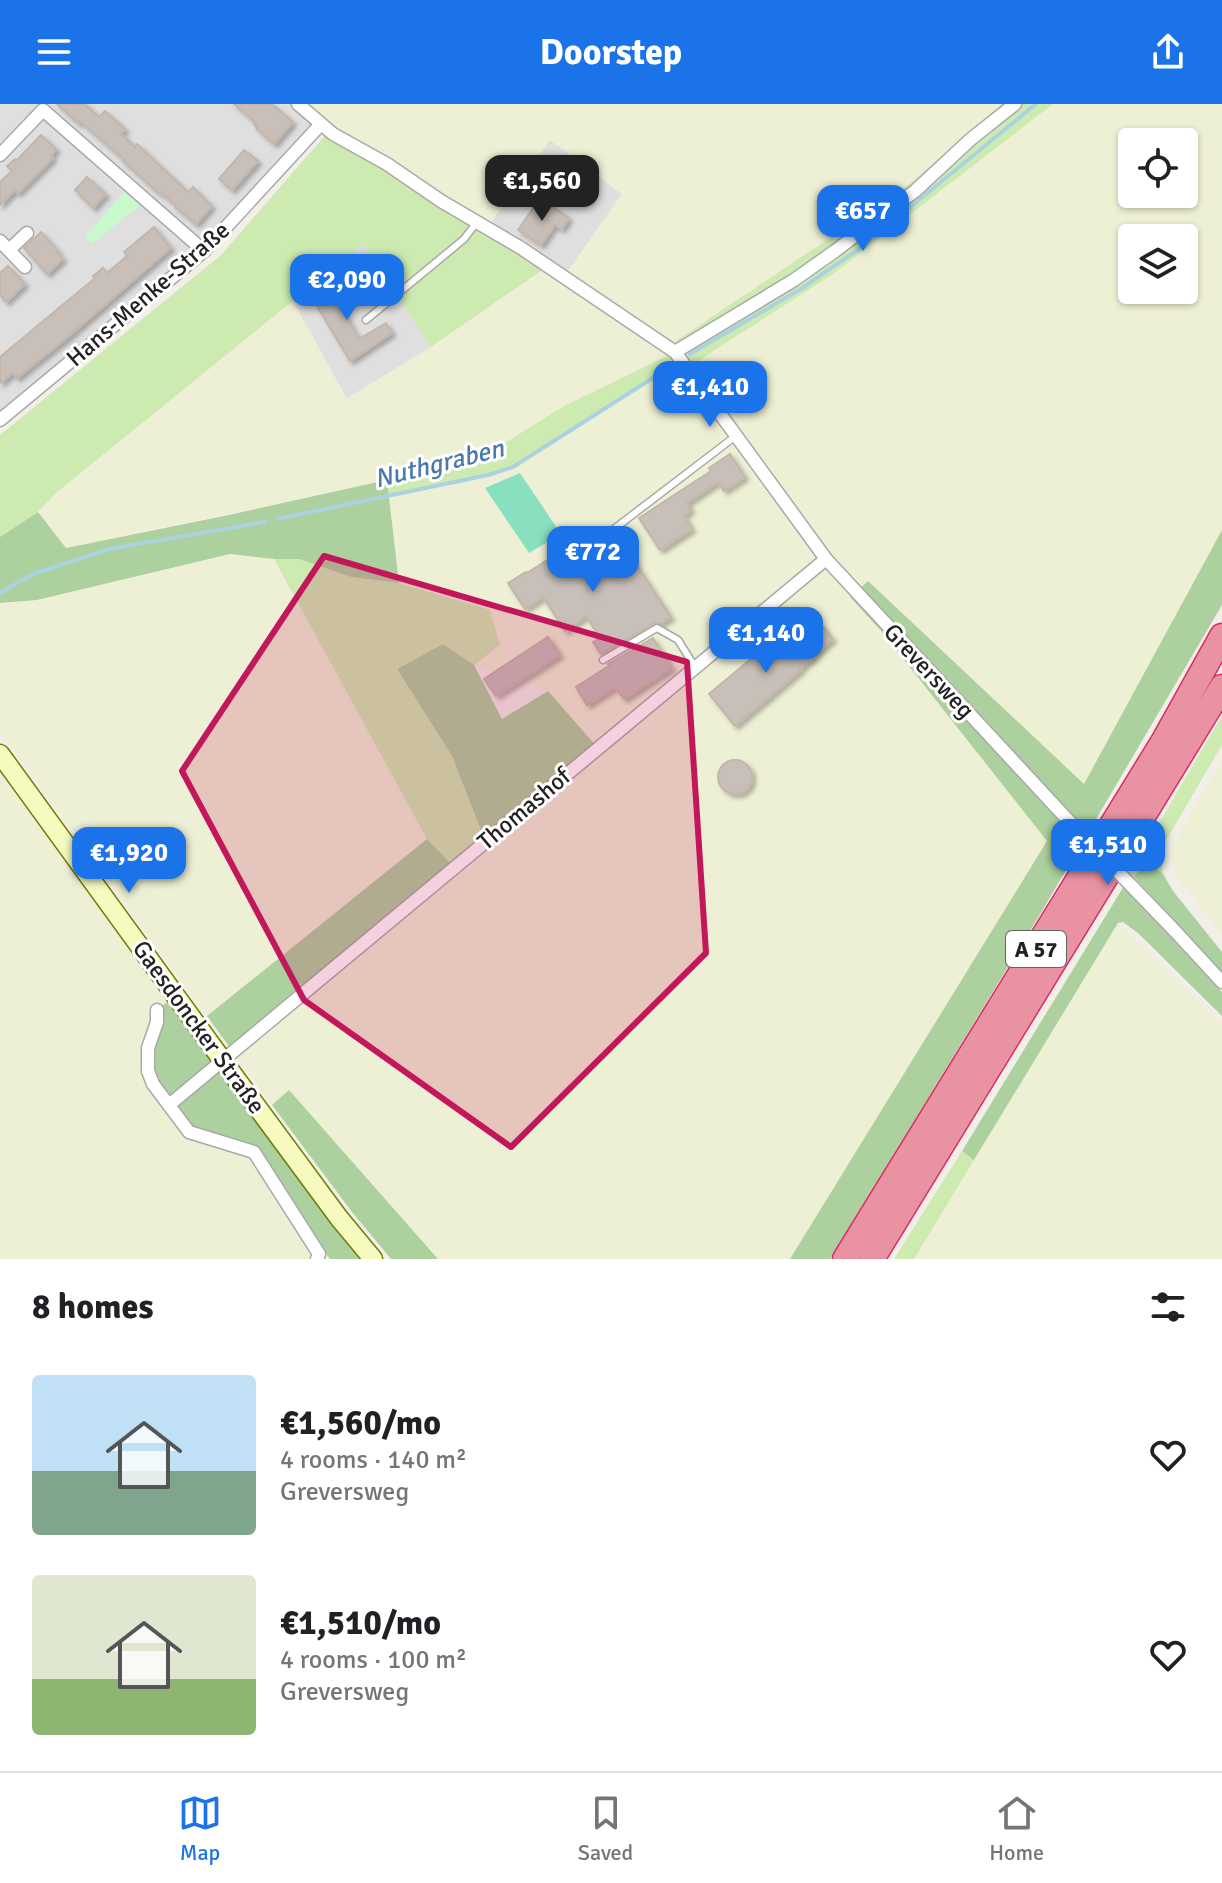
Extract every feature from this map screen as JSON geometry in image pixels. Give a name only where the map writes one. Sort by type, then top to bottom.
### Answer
[{"type":"highway","name":"A 57","points":[[845,1259],[1163,742],[1222,636]]},
{"type":"highway","name":"A 57","points":[[872,1259],[1222,687]]},
{"type":"main road","name":"Gaesdoncker Straße","points":[[0,754],[223,1061],[373,1259]]},
{"type":"street","name":"Greversweg","points":[[298,104],[333,134],[521,248],[675,352],[826,559],[1222,982]]},
{"type":"street","points":[[675,352],[794,280],[835,251],[915,191],[971,139],[1015,104]]},
{"type":"street","points":[[0,155],[43,110],[204,251]]},
{"type":"street","name":"Hans-Menke-Straße","points":[[0,420],[204,251],[321,124]]},
{"type":"street","points":[[25,267],[5,246],[27,233]]},
{"type":"street","name":"Thomashof","points":[[169,1105],[826,559]]},
{"type":"street","points":[[157,1010],[157,1022],[148,1048],[148,1071],[153,1084],[189,1132],[254,1152],[319,1254],[317,1259]]},
{"type":"lane","points":[[366,320],[464,239],[477,222]]},
{"type":"lane","points":[[610,532],[737,435]]},
{"type":"lane","points":[[603,660],[657,628],[678,640],[695,667]]},
{"type":"highlighted area","points":[[324,556],[687,662],[706,953],[511,1147],[304,1000],[182,771]]},
{"type":"shaded area","points":[[0,104],[298,104],[321,124],[204,251],[0,420]]},
{"type":"shaded area","points":[[550,140],[622,194],[564,277],[487,228]]},
{"type":"shaded area","points":[[363,243],[431,347],[346,399],[293,301]]},
{"type":"green space","points":[[298,104],[1002,104],[906,187],[675,352],[564,406],[503,444],[387,480],[66,548],[38,512],[56,493],[293,301],[347,399],[431,347],[548,266],[564,277],[622,194],[550,140],[487,228],[441,201]]},
{"type":"green space","points":[[1002,104],[1053,104],[833,274],[687,368],[681,360],[513,467],[389,496],[387,480],[503,444],[564,406],[675,352],[667,347],[906,187]]},
{"type":"green space","points":[[1053,104],[1222,104],[1222,530],[1084,785],[868,581],[850,597],[882,632],[1047,841],[790,1259],[438,1259],[289,1090],[272,1105],[233,1052],[598,748],[548,691],[474,665],[500,645],[489,610],[399,583],[389,496],[513,467],[681,360],[687,367],[833,274]]},
{"type":"green space","points":[[329,131],[548,266],[431,347],[363,244],[56,493],[38,512],[0,537],[0,435],[221,255]]},
{"type":"green space","points":[[124,192],[140,205],[92,244],[85,237]]},
{"type":"green space","points":[[520,473],[561,534],[529,553],[485,488]]},
{"type":"green space","points":[[387,480],[399,583],[351,577],[299,559],[230,554],[37,600],[0,603],[0,537],[38,512],[66,548]]},
{"type":"green space","points":[[1222,530],[1222,605],[1042,911],[830,1259],[790,1259],[1047,841],[882,632],[850,597],[868,581],[1084,784]]},
{"type":"green space","points":[[230,554],[274,559],[427,839],[207,1016],[0,732],[0,603],[37,600]]},
{"type":"green space","points":[[274,559],[299,559],[351,577],[399,583],[490,610],[500,645],[474,665],[443,644],[397,669],[452,756],[485,841],[454,867],[427,839]]},
{"type":"green space","points":[[443,644],[474,665],[502,719],[548,691],[598,748],[485,841],[452,756],[397,669]]},
{"type":"green space","points":[[1222,716],[1222,745],[1165,842],[1160,857],[1163,874],[1146,862],[1134,877],[1129,874]]},
{"type":"green space","points":[[1222,759],[1222,934],[1176,876],[1171,858],[1173,844]]},
{"type":"green space","points":[[0,774],[170,1000],[254,1152],[330,1259],[0,1259]]},
{"type":"green space","points":[[427,839],[454,867],[233,1052],[207,1016]]},
{"type":"green space","points":[[1146,861],[1163,874],[1222,952],[1222,975],[1134,877]]},
{"type":"green space","points":[[1124,886],[1222,992],[1222,1016],[1139,934],[1123,922],[1118,923],[974,1160],[962,1151]]},
{"type":"green space","points":[[1118,923],[1222,1024],[1222,1259],[914,1259]]},
{"type":"green space","points":[[170,1000],[362,1259],[330,1259],[326,1254],[319,1254],[254,1152],[189,1132],[153,1084],[148,1048],[157,1010]]},
{"type":"green space","points":[[289,1090],[438,1259],[391,1259],[272,1105]]},
{"type":"green space","points":[[962,1151],[974,1160],[914,1259],[894,1259]]},
{"type":"building","points":[[57,104],[85,104],[99,117],[105,111],[125,129],[121,134],[135,147],[137,144],[188,192],[193,187],[212,206],[196,224]]},
{"type":"building","points":[[234,104],[272,104],[293,122],[274,144]]},
{"type":"building","points":[[41,135],[56,149],[51,156],[53,158],[18,193],[15,190],[0,205],[0,182],[12,171],[7,166]]},
{"type":"building","points":[[244,150],[258,161],[232,190],[219,179]]},
{"type":"building","points":[[87,177],[106,194],[93,208],[75,190]]},
{"type":"building","points":[[536,204],[547,211],[551,206],[569,218],[562,229],[555,225],[541,245],[518,230]]},
{"type":"building","points":[[154,227],[171,248],[17,378],[13,373],[0,383],[0,357],[103,268],[107,273],[127,256],[124,252]]},
{"type":"building","points":[[41,232],[63,259],[47,274],[24,248]]},
{"type":"building","points":[[8,266],[25,284],[6,302],[0,295],[0,273]]},
{"type":"building","points":[[347,280],[358,298],[343,307],[342,311],[359,339],[386,323],[392,333],[350,361],[314,301]]},
{"type":"building","points":[[730,454],[745,477],[724,491],[718,482],[687,503],[691,510],[684,515],[692,529],[660,550],[639,518],[711,471],[709,468]]},
{"type":"building","points":[[586,535],[608,569],[630,555],[671,617],[661,624],[654,623],[601,654],[593,642],[600,638],[586,616],[565,631],[543,597],[525,609],[508,583]]},
{"type":"building","points":[[820,623],[833,639],[735,726],[709,694],[775,639],[790,657],[805,644],[801,640]]},
{"type":"building","points":[[548,637],[560,655],[496,696],[484,679]]},
{"type":"building","points":[[653,638],[672,668],[624,699],[615,687],[587,705],[576,687]]},
{"type":"building","points":[[735,760],[747,765],[752,777],[747,789],[735,794],[723,789],[718,777],[723,765]]},
{"type":"waterway","name":"Nuthgraben","points":[[690,354],[799,290],[859,249],[1036,104]]},
{"type":"waterway","name":"Nuthgraben","points":[[277,519],[488,475],[513,467],[678,362]]},
{"type":"waterway","name":"Nuthgraben","points":[[0,593],[33,574],[109,549],[265,522]]}]
